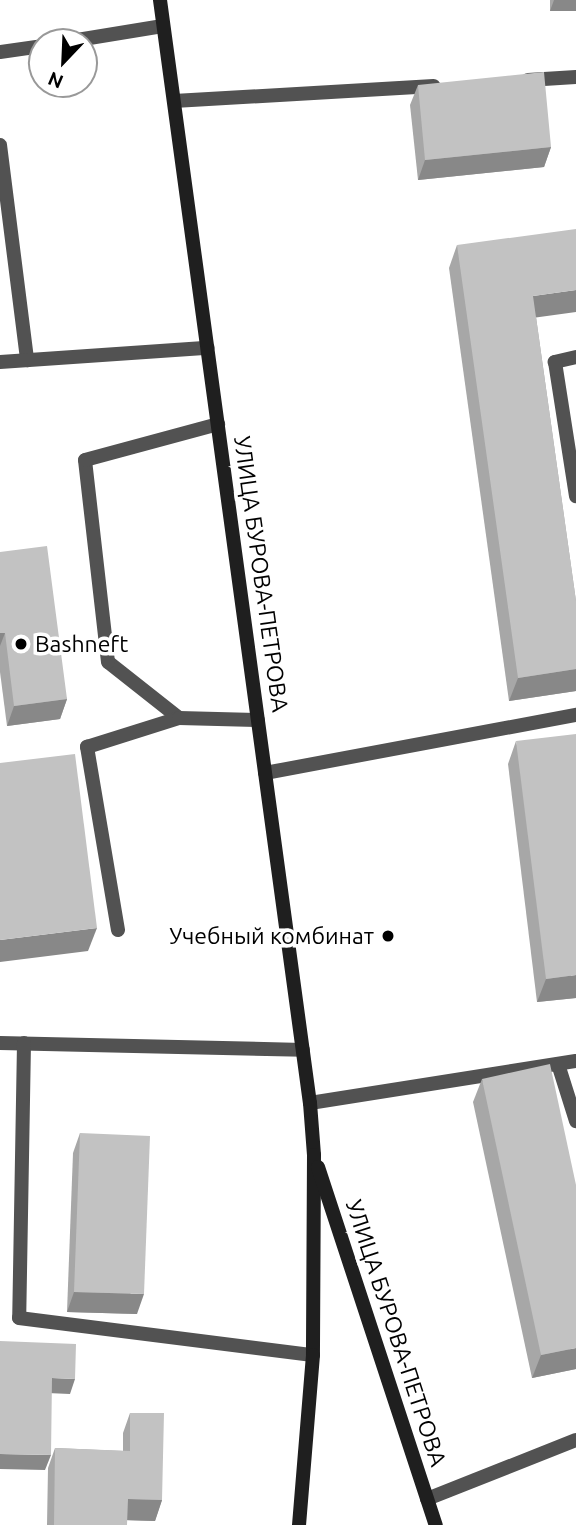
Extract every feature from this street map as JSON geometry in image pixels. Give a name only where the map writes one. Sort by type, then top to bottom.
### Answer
[{"type":"main road","name":"УЛИЦА БУРОВА-ПЕТРОВА","points":[[160,0],[310,1103],[314,1155],[313,1355],[299,1525]]},
{"type":"main road","name":"УЛИЦА БУРОВА-ПЕТРОВА","points":[[314,1155],[436,1525]]},
{"type":"lane","points":[[98,37],[163,26]]},
{"type":"lane","points":[[0,52],[28,48]]},
{"type":"lane","points":[[507,81],[576,77]]},
{"type":"lane","points":[[174,101],[451,85]]},
{"type":"lane","points":[[0,145],[27,360]]},
{"type":"lane","points":[[0,362],[208,348]]},
{"type":"lane","points":[[576,357],[555,362],[576,496]]},
{"type":"lane","points":[[179,718],[108,662],[85,460],[218,424]]},
{"type":"lane","points":[[265,773],[576,715]]},
{"type":"lane","points":[[118,930],[87,747],[179,718],[258,720]]},
{"type":"lane","points":[[0,1043],[303,1050]]},
{"type":"lane","points":[[24,1043],[19,1318],[313,1355]]},
{"type":"lane","points":[[310,1103],[576,1061]]},
{"type":"lane","points":[[558,1064],[576,1121]]},
{"type":"lane","points":[[427,1499],[576,1440]]},
{"type":"building","points":[[544,72],[551,147],[425,160],[418,85]]},
{"type":"building","points":[[576,229],[576,290],[533,296],[576,601],[576,669],[518,678],[457,245]]},
{"type":"building","points":[[47,546],[67,699],[14,706],[5,633],[0,633],[0,552]]},
{"type":"building","points":[[576,734],[576,975],[546,979],[516,741]]},
{"type":"building","points":[[75,754],[97,928],[0,940],[0,763]]},
{"type":"building","points":[[550,1064],[576,1185],[576,1348],[541,1355],[482,1079]]},
{"type":"building","points":[[80,1133],[150,1136],[144,1294],[74,1292]]},
{"type":"building","points":[[0,1341],[76,1344],[75,1379],[52,1378],[51,1455],[0,1454]]},
{"type":"building","points":[[130,1413],[164,1413],[162,1500],[128,1499],[127,1525],[54,1525],[55,1448],[130,1451]]},
{"type":"place","name":"Bashneft","points":[[21,644]]},
{"type":"place","name":"Учебный комбинат","points":[[388,936]]}]
